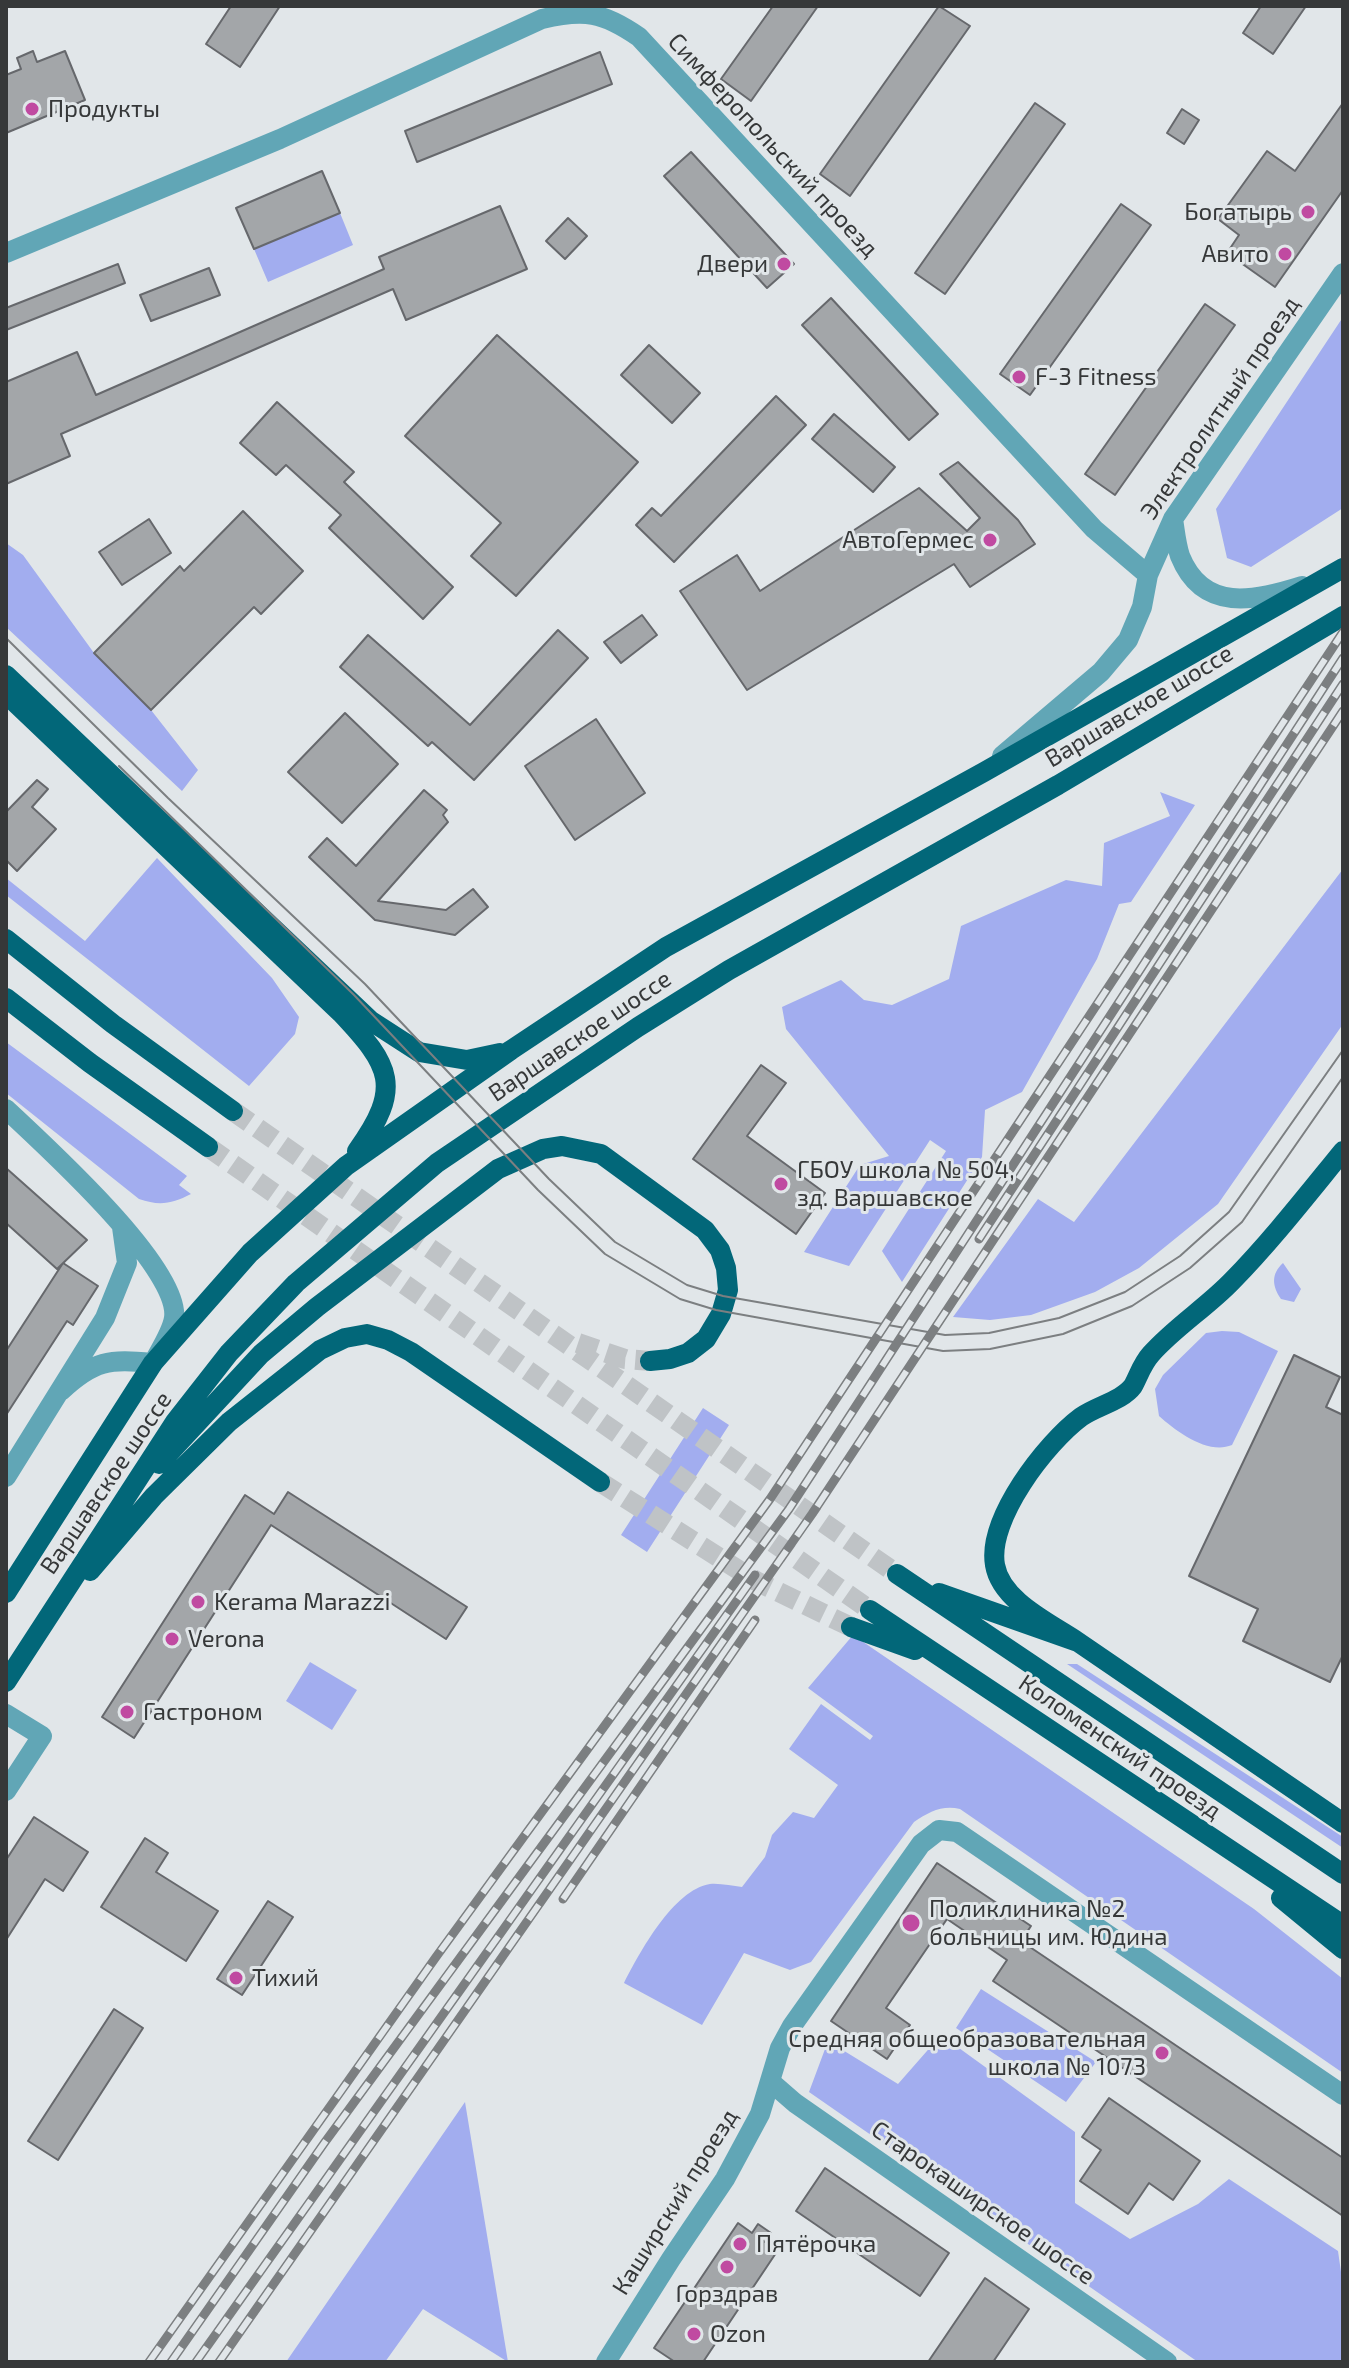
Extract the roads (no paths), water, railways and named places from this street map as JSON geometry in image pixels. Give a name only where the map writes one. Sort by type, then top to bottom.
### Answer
[{"type":"main road","name":"Варшавское шоссе","points":[[6,1593],[153,1363],[250,1253],[346,1166],[511,1050],[666,947],[984,772],[1331,575]]},
{"type":"main road","name":"Варшавское шоссе","points":[[6,1682],[175,1422],[229,1353],[296,1283],[437,1163],[638,1027],[729,970],[1058,785],[1343,616]]},
{"type":"main road","points":[[6,675],[371,1021],[419,1052],[467,1060],[511,1050]]},
{"type":"main road","points":[[6,694],[373,1047],[385,1073],[387,1088],[384,1102],[371,1131],[346,1166]]},
{"type":"main road","points":[[6,939],[113,1024],[233,1111]]},
{"type":"main road","points":[[6,998],[90,1063],[208,1147]]},
{"type":"main road","points":[[116,1512],[261,1354],[317,1307],[498,1169],[543,1149],[562,1146],[601,1154],[705,1230],[720,1250],[728,1290],[721,1314],[706,1339],[688,1353],[650,1361]]},
{"type":"main road","points":[[1343,1151],[1269,1244],[1222,1291],[1151,1353],[1132,1387],[1083,1415],[1044,1453],[1003,1518],[995,1540],[995,1565],[1001,1582],[1017,1600],[1343,1823]]},
{"type":"main road","points":[[38,1632],[154,1496],[229,1422],[320,1350],[345,1338],[367,1334],[411,1352],[600,1482]]},
{"type":"main road","name":"Коломенский проезд","points":[[1078,1642],[903,1578],[1343,1874]]},
{"type":"main road","name":"Коломенский проезд","points":[[870,1610],[1343,1925]]},
{"type":"main road","points":[[851,1627],[945,1661]]},
{"type":"main road","points":[[1198,1830],[1343,1949]]},
{"type":"street","name":"Симферопольский проезд","points":[[6,253],[280,139],[542,19],[568,13],[590,13],[614,20],[639,37],[1094,529],[1148,575]]},
{"type":"street","name":"Электролитный проезд","points":[[984,772],[1101,672],[1119,651],[1137,624],[1148,575],[1173,519],[1343,273]]},
{"type":"street","points":[[1173,519],[1179,553],[1186,567],[1196,582],[1215,594],[1239,599],[1268,597],[1331,575]]},
{"type":"street","points":[[6,1109],[100,1198],[165,1281],[173,1301],[174,1319],[153,1363],[103,1363],[83,1371],[61,1391]]},
{"type":"street","points":[[6,1477],[105,1318],[127,1263],[122,1227]]},
{"type":"street","points":[[6,1714],[42,1736],[6,1791]]},
{"type":"street","name":"Каширский проезд","points":[[606,2362],[725,2179],[760,2114],[772,2083],[780,2048],[792,2026],[921,1844],[939,1830],[957,1832],[1343,2095]]},
{"type":"street","name":"Старокаширское шоссе","points":[[772,2083],[808,2112],[1167,2362]]},
{"type":"tunnel","points":[[233,1111],[897,1574]]},
{"type":"tunnel","points":[[208,1147],[870,1610]]},
{"type":"tunnel","points":[[578,1343],[625,1359],[650,1361]]},
{"type":"tunnel","points":[[600,1482],[756,1581],[851,1627]]},
{"type":"tram line","points":[[6,638],[168,798],[365,984],[549,1179],[615,1242],[687,1285],[723,1296],[945,1335],[989,1333],[1059,1318],[1125,1292],[1180,1256],[1229,1212],[1343,1050]]},
{"type":"tram line","points":[[119,766],[354,995],[538,1190],[605,1254],[680,1299],[716,1310],[943,1351],[990,1349],[1063,1334],[1132,1306],[1190,1268],[1242,1222],[1343,1077]]},
{"type":"railway","points":[[149,2362],[436,1957],[770,1499],[1343,632]]},
{"type":"railway","points":[[171,2362],[325,2142],[789,1509],[1343,658]]},
{"type":"railway","points":[[979,1239],[1343,684]]},
{"type":"railway","points":[[219,2362],[812,1514],[1343,711]]},
{"type":"railway","points":[[196,2362],[755,1575]]},
{"type":"railway","points":[[563,1899],[755,1620]]},
{"type":"place","name":"Продукты","points":[[32,109]]},
{"type":"place","name":"Богатырь","points":[[1308,212]]},
{"type":"place","name":"Авито","points":[[1285,254]]},
{"type":"place","name":"Двери","points":[[784,264]]},
{"type":"place","name":"F-3 Fitness","points":[[1019,377]]},
{"type":"place","name":"АвтоГермес","points":[[990,540]]},
{"type":"place","name":"ГБОУ школа № 504, зд. Варшавское","points":[[781,1184]]},
{"type":"place","name":"Kerama Marazzi","points":[[198,1602]]},
{"type":"place","name":"Verona","points":[[172,1639]]},
{"type":"place","name":"Гастроном","points":[[127,1712]]},
{"type":"place","name":"Поликлиника №2 больницы им. Юдина","points":[[911,1923]]},
{"type":"place","name":"Тихий","points":[[236,1978]]},
{"type":"place","name":"Средняя общеобразовательная школа № 1073","points":[[1162,2053]]},
{"type":"place","name":"Пятёрочка","points":[[740,2244]]},
{"type":"place","name":"Горздрав","points":[[727,2267]]},
{"type":"place","name":"Ozon","points":[[694,2334]]}]
